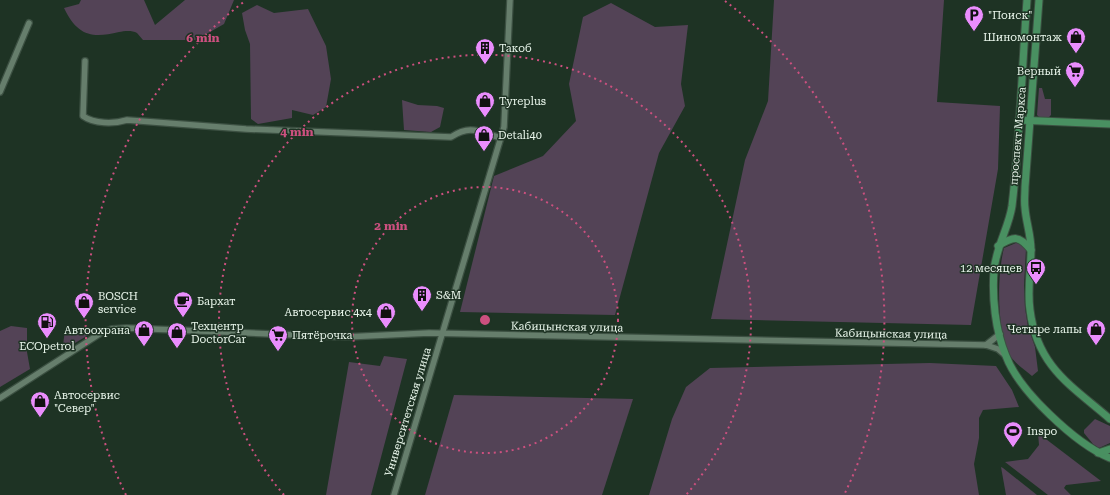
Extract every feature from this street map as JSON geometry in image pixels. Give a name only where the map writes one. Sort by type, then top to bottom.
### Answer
[{"type":"main road","name":"проспект Маркса","points":[[1027,0],[1012,208],[998,246],[994,277],[995,311],[1005,355],[1016,375],[1031,394],[1059,422],[1098,453],[1110,458]]},
{"type":"main road","name":"проспект Маркса","points":[[1039,0],[1031,121],[1024,187],[1024,208],[1031,250],[1029,309],[1038,341],[1046,357],[1061,379],[1110,419]]},
{"type":"main road","points":[[1018,120],[1110,124]]},
{"type":"main road","points":[[998,246],[1008,240],[1019,238],[1031,250]]},
{"type":"main road","points":[[1098,453],[1110,449]]},
{"type":"street","name":"Университетская улица","points":[[394,495],[504,127],[510,0]]},
{"type":"street","points":[[0,92],[29,23]]},
{"type":"street","points":[[85,61],[83,116],[88,120],[113,122],[127,120],[246,129],[450,137],[460,131],[469,129],[501,138]]},
{"type":"street","name":"Кабицынская улица","points":[[0,398],[101,333],[112,329],[152,329],[345,337],[374,337],[408,333],[442,335],[986,345]]},
{"type":"street","points":[[986,345],[1000,334]]},
{"type":"street","points":[[986,345],[998,349],[1005,355]]},
{"type":"shaded area","points":[[81,0],[144,0],[155,25],[185,0],[234,0],[224,24],[196,40],[143,40],[133,31],[123,31],[100,35],[86,33],[74,24],[64,8],[79,4]]},
{"type":"shaded area","points":[[774,0],[944,0],[937,102],[1000,106],[998,169],[971,325],[711,319],[745,160],[768,101]]},
{"type":"shaded area","points":[[611,3],[655,27],[688,25],[681,84],[685,106],[659,153],[615,315],[460,312],[494,176],[543,156],[576,121],[569,84],[583,17]]},
{"type":"shaded area","points":[[257,5],[274,13],[308,9],[326,46],[331,79],[326,107],[313,115],[292,110],[292,118],[258,124],[251,119],[250,44],[245,30],[242,13]]},
{"type":"shaded area","points":[[1039,88],[1042,88],[1045,99],[1051,99],[1051,115],[1048,118],[1039,117],[1037,115]]},
{"type":"shaded area","points":[[402,100],[418,105],[444,108],[440,127],[431,132],[404,130]]},
{"type":"shaded area","points":[[1016,243],[1023,245],[1026,249],[1024,286],[1025,308],[1028,327],[1035,347],[1038,371],[1032,376],[1018,365],[1011,357],[1006,346],[1000,319],[999,288],[1004,248]]},
{"type":"shaded area","points":[[11,326],[27,328],[27,352],[30,369],[0,387],[0,331]]},
{"type":"shaded area","points":[[65,329],[90,331],[90,334],[65,349],[63,346]]},
{"type":"shaded area","points":[[384,356],[407,359],[371,495],[326,495],[349,362],[380,366]]},
{"type":"shaded area","points":[[930,363],[996,366],[1012,390],[1019,407],[983,410],[979,418],[979,438],[974,464],[979,495],[649,495],[672,419],[686,387],[710,368]]},
{"type":"shaded area","points":[[454,395],[633,399],[602,495],[425,495]]},
{"type":"shaded area","points":[[1095,419],[1110,426],[1110,443],[1099,448],[1093,444],[1084,433],[1084,430]]},
{"type":"shaded area","points":[[1038,433],[1101,481],[1066,485],[1064,488],[1071,495],[1048,495],[1005,462],[1028,459],[1039,445]]},
{"type":"shaded area","points":[[1001,467],[1003,468],[1037,495],[1006,495]]},
{"type":"place","name":"\"Поиск\"","points":[[974,32]]},
{"type":"place","name":"Шиномонтаж","points":[[1076,54]]},
{"type":"place","name":"Такоб","points":[[485,65]]},
{"type":"place","name":"Верный","points":[[1075,88]]},
{"type":"place","name":"Tyreplus","points":[[485,118]]},
{"type":"place","name":"Detali40","points":[[484,152]]},
{"type":"place","name":"12 месяцев","points":[[1036,285]]},
{"type":"place","name":"S&M","points":[[422,312]]},
{"type":"place","name":"Бархат","points":[[183,318]]},
{"type":"place","name":"BOSCH service","points":[[84,319]]},
{"type":"place","name":"Автосервис 4х4","points":[[386,329]]},
{"type":"place","name":"ECOpetrol","points":[[47,339]]},
{"type":"place","name":"Четыре лапы","points":[[1096,346]]},
{"type":"place","name":"Автоохрана","points":[[144,347]]},
{"type":"place","name":"Техцентр DoctorCar","points":[[177,349]]},
{"type":"place","name":"Пятёрочка","points":[[278,352]]},
{"type":"place","name":"Автосервис \"Север\"","points":[[40,418]]},
{"type":"place","name":"Inspo","points":[[1013,448]]}]
